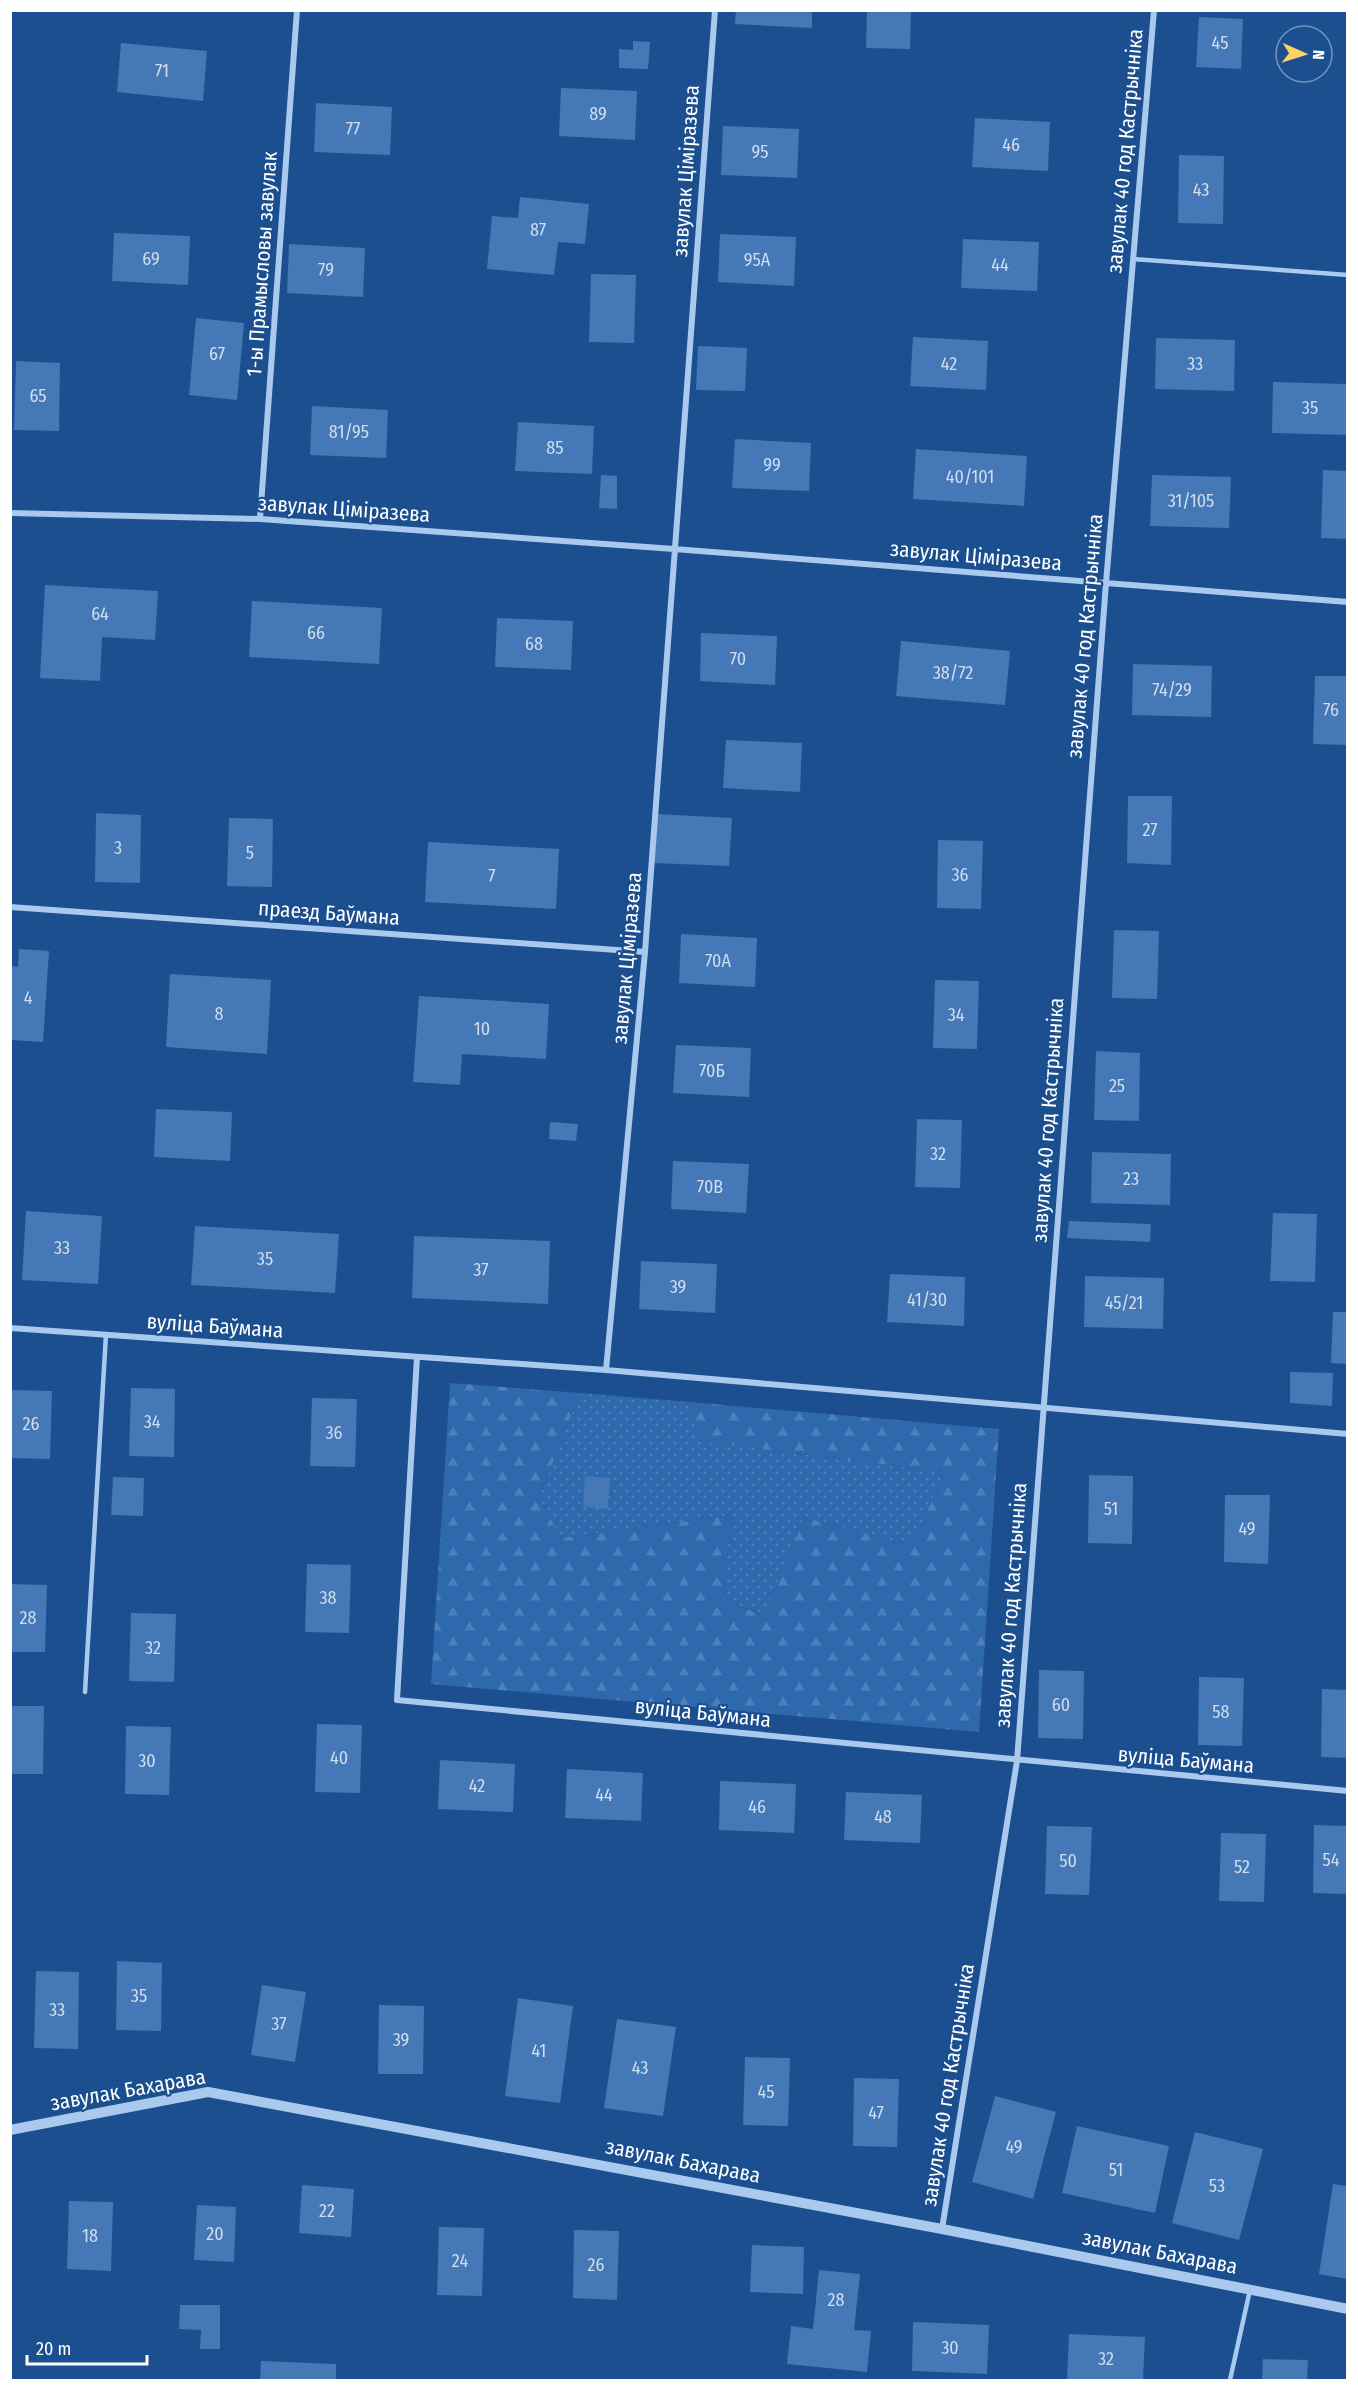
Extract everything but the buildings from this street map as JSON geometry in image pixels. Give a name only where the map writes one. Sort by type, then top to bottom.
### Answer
[{"type":"street","name":"1-ы Прамысловы завулак","points":[[260,519],[297,10]]},
{"type":"street","name":"завулак Ціміразева","points":[[606,1370],[645,952],[715,10]]},
{"type":"street","name":"завулак 40 год Кастрычніка","points":[[942,2229],[1017,1761],[1106,583],[1154,10]]},
{"type":"street","name":"завулак Ціміразева","points":[[10,513],[260,519],[1347,602]]},
{"type":"street","name":"праезд Баўмана","points":[[10,907],[645,952]]},
{"type":"street","name":"вуліца Баўмана","points":[[10,1328],[606,1370],[1347,1434]]},
{"type":"street","name":"вуліца Баўмана","points":[[417,1357],[397,1700],[1347,1791]]},
{"type":"street","name":"завулак Бахарава","points":[[10,2130],[208,2092],[942,2229],[1347,2309]]},
{"type":"lane","points":[[1133,259],[1347,275]]},
{"type":"lane","points":[[85,1692],[106,1334]]},
{"type":"lane","points":[[1230,2380],[1250,2290]]},
{"type":"green space","points":[[450,1383],[580,1393],[539,1497],[561,1538],[731,1515],[723,1601],[764,1615],[803,1517],[912,1546],[944,1472],[700,1441],[689,1402],[999,1429],[979,1732],[431,1684]]},
{"type":"green space","points":[[580,1393],[689,1402],[700,1441],[944,1472],[912,1546],[803,1517],[765,1615],[723,1601],[731,1515],[561,1538],[539,1497]]}]
